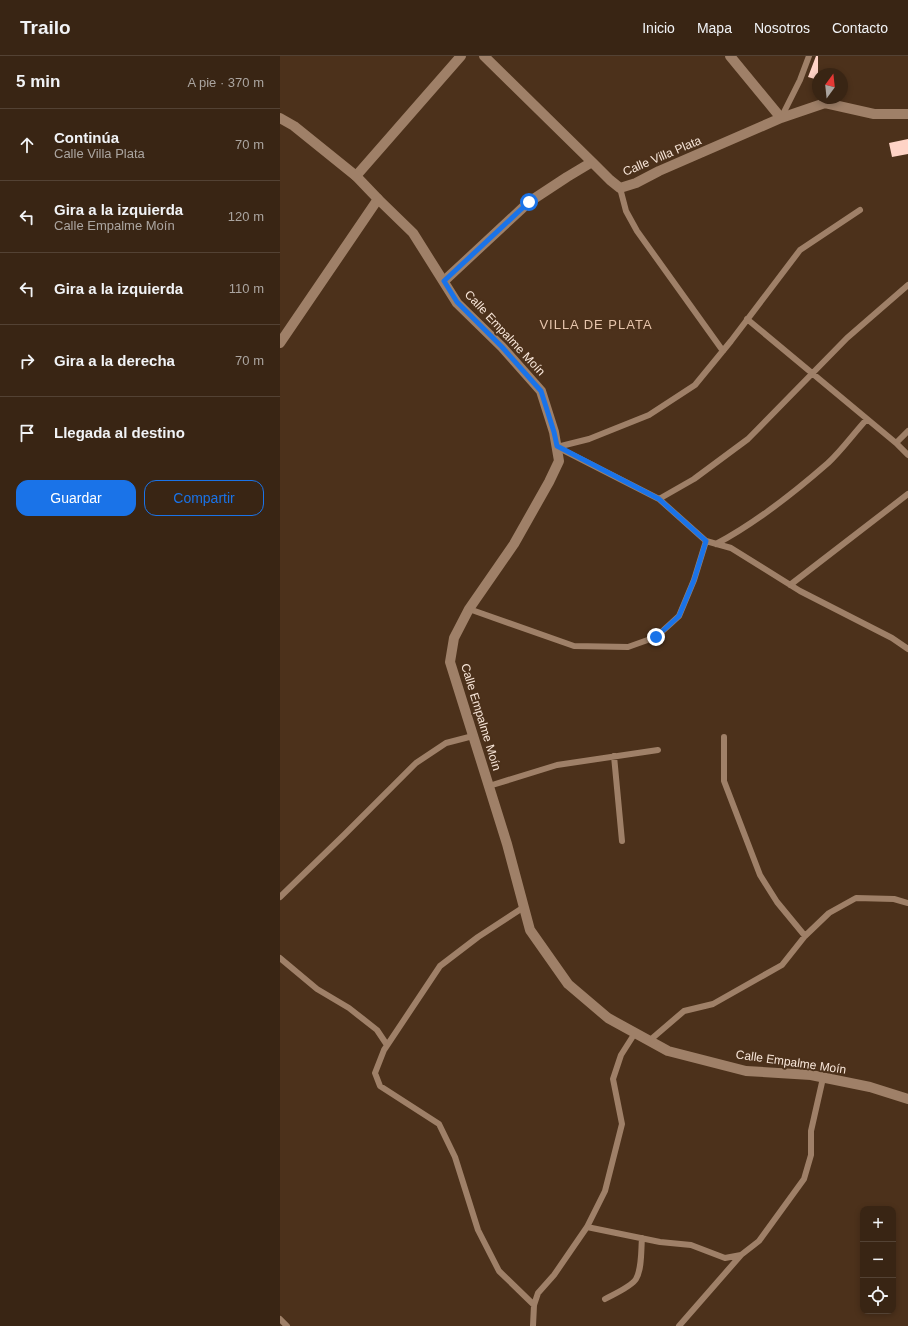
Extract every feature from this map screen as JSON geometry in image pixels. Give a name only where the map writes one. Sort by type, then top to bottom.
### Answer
[{"type":"street","points":[[356,176],[461,56]]},
{"type":"street","name":"Calle Villa Plata","points":[[484,56],[610,180],[620,188],[636,183],[659,171],[781,118],[825,103],[874,114],[908,114]]},
{"type":"street","points":[[730,56],[781,118]]},
{"type":"street","name":"Calle Empalme Moín","points":[[280,118],[294,126],[356,176],[378,200],[413,233],[457,302],[502,347],[541,391],[554,432],[559,461],[549,482],[514,544],[469,609],[454,638],[450,662],[507,844],[530,930],[568,984],[608,1018],[668,1051],[746,1071],[811,1075],[870,1087],[908,1099]]},
{"type":"street","points":[[444,281],[529,202],[592,162]]},
{"type":"street","points":[[280,344],[378,200]]},
{"type":"lane","points":[[781,118],[800,80],[809,56]]},
{"type":"lane","points":[[620,188],[626,211],[637,231],[723,351]]},
{"type":"lane","points":[[557,446],[589,439],[649,415],[694,385],[723,351],[800,250],[860,210]]},
{"type":"lane","points":[[659,499],[694,479],[748,440],[847,338],[908,285]]},
{"type":"lane","points":[[747,319],[896,443],[908,455]]},
{"type":"lane","points":[[716,544],[736,533],[783,499],[829,462],[867,419]]},
{"type":"lane","points":[[896,443],[908,431]]},
{"type":"lane","points":[[557,446],[659,499],[706,541],[731,548],[790,585],[892,638],[908,649]]},
{"type":"lane","points":[[790,585],[908,494]]},
{"type":"lane","points":[[469,609],[574,646],[628,647],[656,637],[679,616],[694,580],[706,541]]},
{"type":"lane","points":[[280,897],[416,763],[446,744],[473,736]]},
{"type":"lane","points":[[724,737],[724,781],[760,875],[777,902],[805,936]]},
{"type":"lane","points":[[489,786],[557,765],[658,750]]},
{"type":"lane","points":[[614,756],[622,840]]},
{"type":"lane","points":[[649,1041],[684,1011],[713,1004],[782,965],[805,936],[829,913],[856,898],[894,899],[908,903]]},
{"type":"lane","points":[[524,907],[478,936],[440,966],[387,1045],[375,1073],[380,1086],[439,1124],[455,1157],[478,1230],[499,1271],[534,1305]]},
{"type":"lane","points":[[280,958],[317,988],[349,1008],[377,1030],[387,1045]]},
{"type":"lane","points":[[533,1326],[534,1305],[538,1293],[554,1275],[587,1227],[605,1191],[622,1124],[613,1079],[621,1055],[635,1033]]},
{"type":"lane","points":[[679,1326],[741,1255],[760,1241],[804,1179],[811,1155],[811,1131],[823,1078]]},
{"type":"lane","points":[[587,1227],[660,1242],[691,1245],[725,1258],[741,1255]]},
{"type":"lane","points":[[605,1299],[624,1289],[636,1279],[640,1264],[642,1238]]},
{"type":"lane","points":[[280,1319],[287,1326]]},
{"type":"building","points":[[816,56],[818,56],[818,68],[812,68],[812,78],[808,77]]},
{"type":"building","points":[[908,139],[908,154],[892,157],[889,143]]},
{"type":"district","name":"VILLA DE PLATA","points":[[596,324]]},
{"type":"route","points":[[529,202],[444,281],[457,302],[502,347],[541,391],[557,446],[659,499],[706,541],[694,580],[679,616],[656,637]]}]
